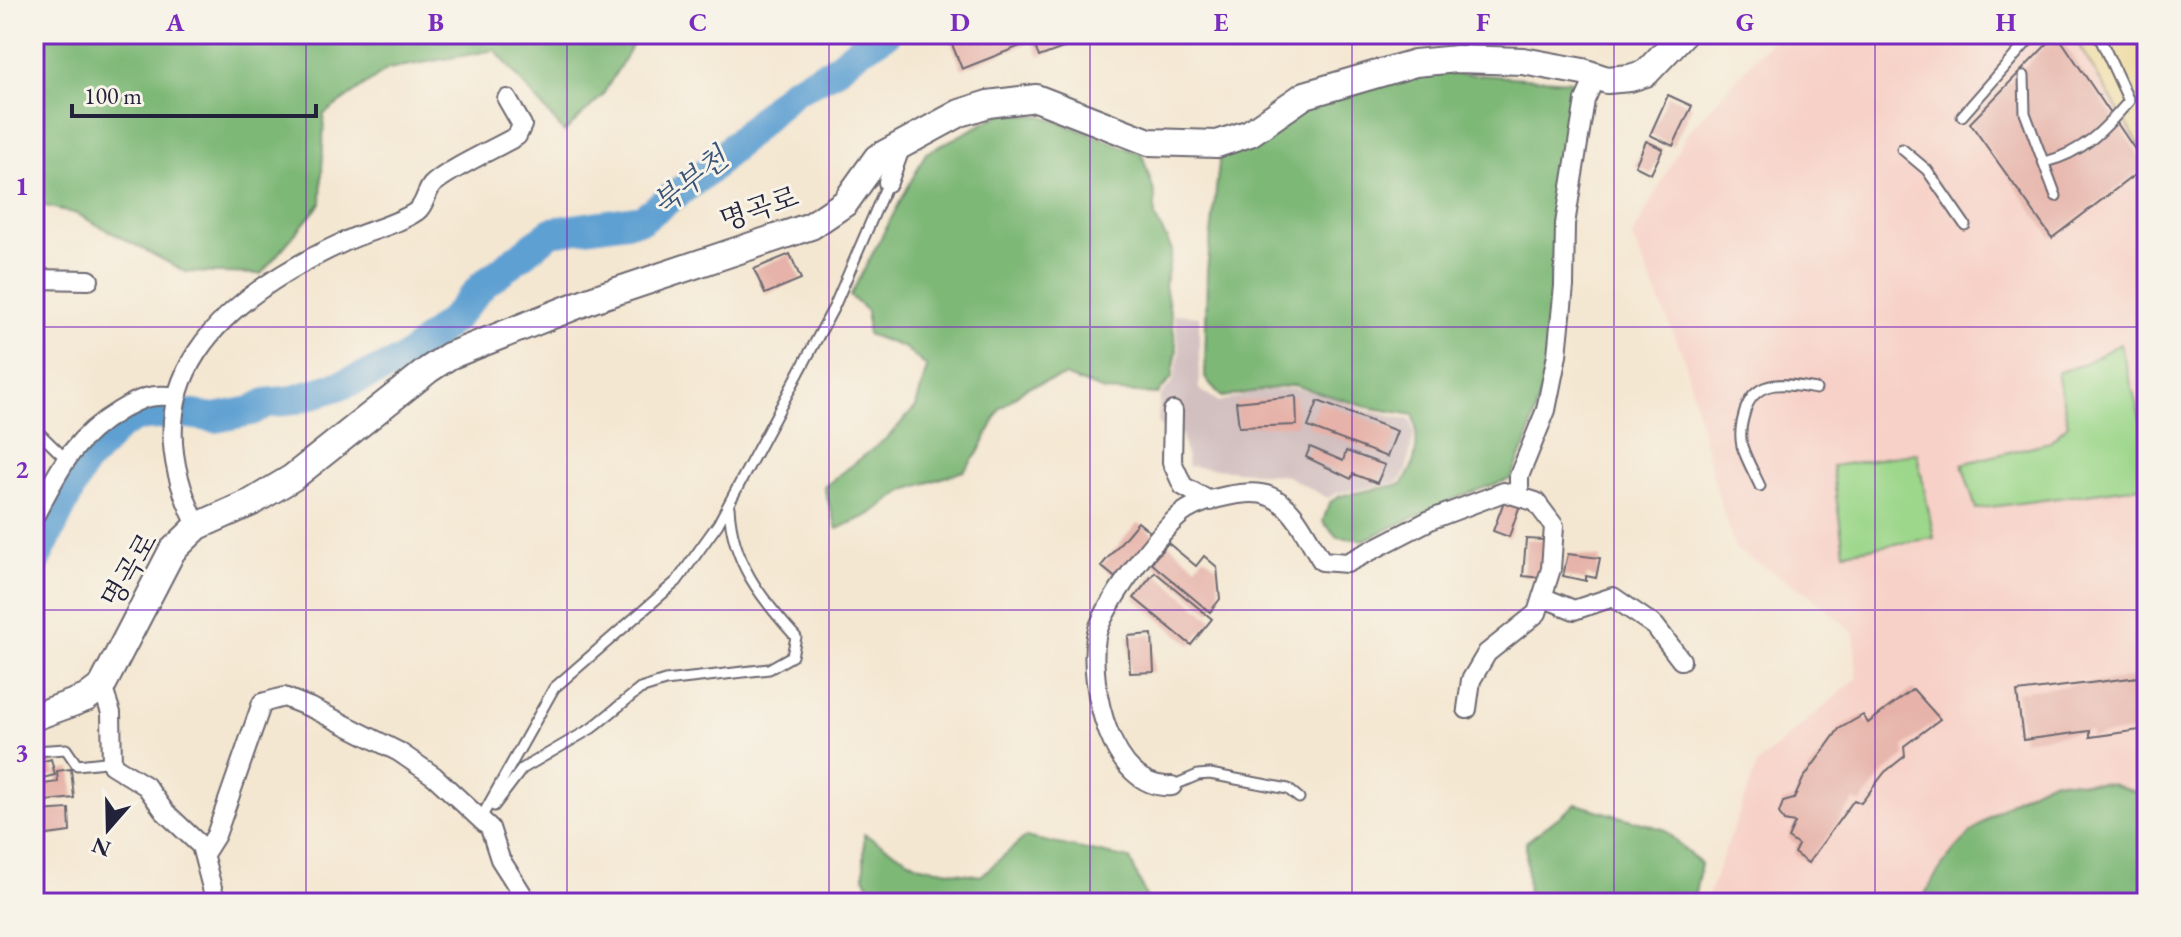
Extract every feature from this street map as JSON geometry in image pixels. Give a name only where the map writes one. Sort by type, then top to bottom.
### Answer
[{"type":"main road","name":"명곡로","points":[[102,686],[172,551],[198,527],[292,478],[404,386],[449,356],[593,299],[811,226],[845,203],[877,158],[960,113],[1003,100],[1036,98],[1149,142],[1191,146],[1217,144],[1250,133],[1305,95],[1415,63],[1457,59],[1523,61],[1607,80],[1646,73],[1683,34]]},
{"type":"main road","points":[[34,717],[86,698],[102,686]]},
{"type":"street","points":[[1519,496],[1519,476],[1546,410],[1557,355],[1565,224],[1585,100],[1596,76]]},
{"type":"street","points":[[198,527],[182,495],[171,439],[177,397],[186,366],[199,345],[249,296],[344,242],[418,210],[432,185],[517,136],[522,125],[507,99]]},
{"type":"street","points":[[888,182],[902,143]]},
{"type":"street","points":[[34,279],[89,280]]},
{"type":"street","points":[[34,517],[65,458],[93,426],[142,397],[156,394],[177,397]]},
{"type":"street","points":[[1173,411],[1170,427],[1172,462],[1183,486],[1210,501]]},
{"type":"street","points":[[1172,786],[1158,787],[1140,781],[1124,764],[1100,698],[1096,635],[1112,596],[1185,511],[1222,496],[1269,495],[1294,514],[1322,561],[1347,563],[1473,503],[1504,492],[1536,502],[1554,526],[1551,569],[1537,613],[1487,653],[1471,680],[1467,709]]},
{"type":"street","points":[[1542,597],[1574,610],[1613,597],[1655,626],[1681,660]]},
{"type":"street","points":[[102,686],[111,713],[112,765],[146,786],[159,806],[201,846],[216,903]]},
{"type":"street","points":[[204,854],[216,835],[262,703],[284,697],[352,726],[434,776],[482,820],[500,859],[528,903]]},
{"type":"lane","points":[[1962,116],[2034,34]]},
{"type":"lane","points":[[2045,162],[2068,157],[2095,140],[2129,101],[2098,34]]},
{"type":"lane","points":[[2024,76],[2025,113],[2056,196]]},
{"type":"lane","points":[[1902,149],[1927,170],[1965,225]]},
{"type":"lane","points":[[482,820],[554,688],[677,581],[729,503],[834,307],[888,182]]},
{"type":"lane","points":[[1760,486],[1742,446],[1740,424],[1751,396],[1764,386],[1790,384],[1816,389]]},
{"type":"lane","points":[[34,428],[65,458]]},
{"type":"lane","points":[[482,820],[522,769],[592,728],[640,689],[665,681],[769,669],[792,656],[796,637],[763,600],[740,564],[731,532],[729,503]]},
{"type":"lane","points":[[34,751],[66,749],[77,765],[105,762],[110,757]]},
{"type":"lane","points":[[1172,786],[1198,775],[1210,774],[1288,789],[1299,798]]},
{"type":"shaded area","points":[[1777,34],[2147,34],[2147,903],[1705,903],[1758,763],[1857,678],[1854,633],[1810,595],[1735,549],[1713,477],[1684,358],[1632,237],[1688,132]]},
{"type":"shaded area","points":[[1174,314],[1199,316],[1199,389],[1219,402],[1253,393],[1294,388],[1329,396],[1366,411],[1411,420],[1414,434],[1406,472],[1399,482],[1337,493],[1328,498],[1287,476],[1188,466],[1182,435],[1163,430],[1158,421],[1160,397],[1174,380],[1180,351]]},
{"type":"green space","points":[[34,34],[639,34],[602,96],[564,132],[495,50],[388,69],[324,114],[321,203],[261,274],[186,272],[77,214],[34,203]]},
{"type":"green space","points":[[1449,73],[1571,81],[1578,101],[1564,154],[1556,216],[1546,372],[1527,442],[1511,479],[1463,495],[1364,540],[1338,537],[1323,522],[1329,503],[1340,496],[1402,484],[1407,476],[1416,451],[1414,415],[1367,407],[1294,385],[1222,397],[1205,378],[1207,271],[1220,154],[1307,105],[1388,80]]},
{"type":"green space","points":[[1003,113],[1043,116],[1142,154],[1155,195],[1155,217],[1172,250],[1165,285],[1177,350],[1172,377],[1158,394],[1104,391],[1065,376],[1027,387],[1000,409],[978,453],[964,471],[905,490],[869,515],[837,529],[824,487],[888,437],[916,407],[927,367],[905,348],[867,334],[867,311],[850,296],[926,153]]},
{"type":"green space","points":[[2120,344],[2147,443],[2147,486],[1976,509],[1962,464],[2049,442],[2068,425],[2057,373],[2081,365]]},
{"type":"green space","points":[[1917,453],[1934,538],[1844,552],[1832,466]]},
{"type":"green space","points":[[2053,780],[2112,784],[2147,796],[2147,903],[1921,903],[1944,863],[1975,829],[2012,801]]},
{"type":"green space","points":[[1576,804],[1663,829],[1701,864],[1693,903],[1528,903],[1526,842]]},
{"type":"green space","points":[[864,834],[920,866],[981,876],[1025,837],[1130,859],[1149,903],[877,903],[864,876]]},
{"type":"sand","points":[[2072,34],[2147,34],[2147,157]]},
{"type":"building","points":[[971,34],[1079,34],[1082,41],[1039,57],[1033,41],[962,69],[951,42]]},
{"type":"building","points":[[1168,34],[1323,34],[1322,44],[1182,43]]},
{"type":"building","points":[[2057,34],[2146,166],[2052,238],[1970,123]]},
{"type":"building","points":[[1668,95],[1692,106],[1673,146],[1650,135]]},
{"type":"building","points":[[1646,141],[1663,149],[1651,174],[1635,166]]},
{"type":"building","points":[[790,254],[801,279],[765,294],[754,269]]},
{"type":"building","points":[[1296,396],[1297,425],[1239,427],[1236,402]]},
{"type":"building","points":[[1318,401],[1397,431],[1387,457],[1308,427]]},
{"type":"building","points":[[1310,447],[1343,461],[1346,451],[1385,465],[1377,483],[1353,474],[1351,479],[1306,457]]},
{"type":"building","points":[[1506,496],[1521,502],[1509,537],[1493,531]]},
{"type":"building","points":[[1138,522],[1155,536],[1118,580],[1101,566]]},
{"type":"building","points":[[1526,539],[1544,540],[1542,578],[1523,576]]},
{"type":"building","points":[[1168,543],[1196,566],[1204,556],[1217,567],[1220,599],[1210,612],[1151,563]]},
{"type":"building","points":[[1568,554],[1600,558],[1596,578],[1586,576],[1586,581],[1563,576]]},
{"type":"building","points":[[1155,572],[1212,619],[1191,645],[1134,598]]},
{"type":"building","points":[[1152,634],[1154,672],[1130,673],[1128,636]]},
{"type":"building","points":[[2147,676],[2147,729],[2090,737],[2090,731],[2023,740],[2017,692]]},
{"type":"building","points":[[1913,689],[1940,719],[1904,746],[1905,756],[1885,772],[1861,803],[1854,800],[1808,863],[1794,853],[1798,845],[1788,838],[1795,823],[1784,821],[1779,813],[1783,802],[1794,799],[1803,779],[1839,729],[1863,715],[1868,723]]},
{"type":"building","points":[[51,759],[55,775],[34,780],[34,764]]},
{"type":"building","points":[[71,769],[74,798],[38,802],[36,785],[58,782],[57,771]]},
{"type":"building","points":[[69,809],[70,832],[40,836],[38,811]]},
{"type":"waterway","name":"북부천","points":[[34,563],[82,466],[119,426],[135,417],[181,413],[215,418],[251,411],[266,403],[294,400],[347,383],[403,361],[453,319],[483,285],[551,232],[642,219],[705,173],[793,91],[833,71],[857,51],[886,34]]}]
